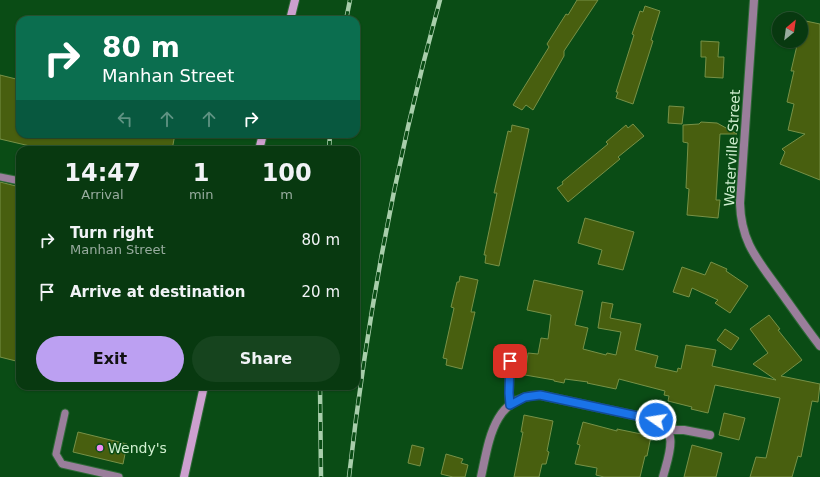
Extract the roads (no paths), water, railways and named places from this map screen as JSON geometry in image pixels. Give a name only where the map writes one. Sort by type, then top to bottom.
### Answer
[{"type":"main road","points":[[291,16],[295,0]]},
{"type":"main road","points":[[184,477],[203,390]]},
{"type":"street","name":"Waterville Street","points":[[754,0],[740,203],[743,228],[754,256],[820,346]]},
{"type":"street","points":[[510,361],[510,405]]},
{"type":"street","points":[[481,477],[492,429],[501,413],[519,399],[540,395],[661,422],[668,430],[670,443],[663,477]]},
{"type":"street","points":[[668,430],[684,430],[710,435]]},
{"type":"lane","points":[[0,177],[16,180]]},
{"type":"lane","points":[[65,413],[56,454],[62,464],[119,477]]},
{"type":"railway","points":[[347,16],[350,0]]},
{"type":"railway","points":[[360,390],[374,296],[397,177],[424,59],[440,0]]},
{"type":"railway","points":[[329,146],[330,138]]},
{"type":"railway","points":[[320,390],[321,477]]},
{"type":"railway","points":[[349,477],[360,390]]},
{"type":"place","name":"Wendy's","points":[[100,448]]}]
